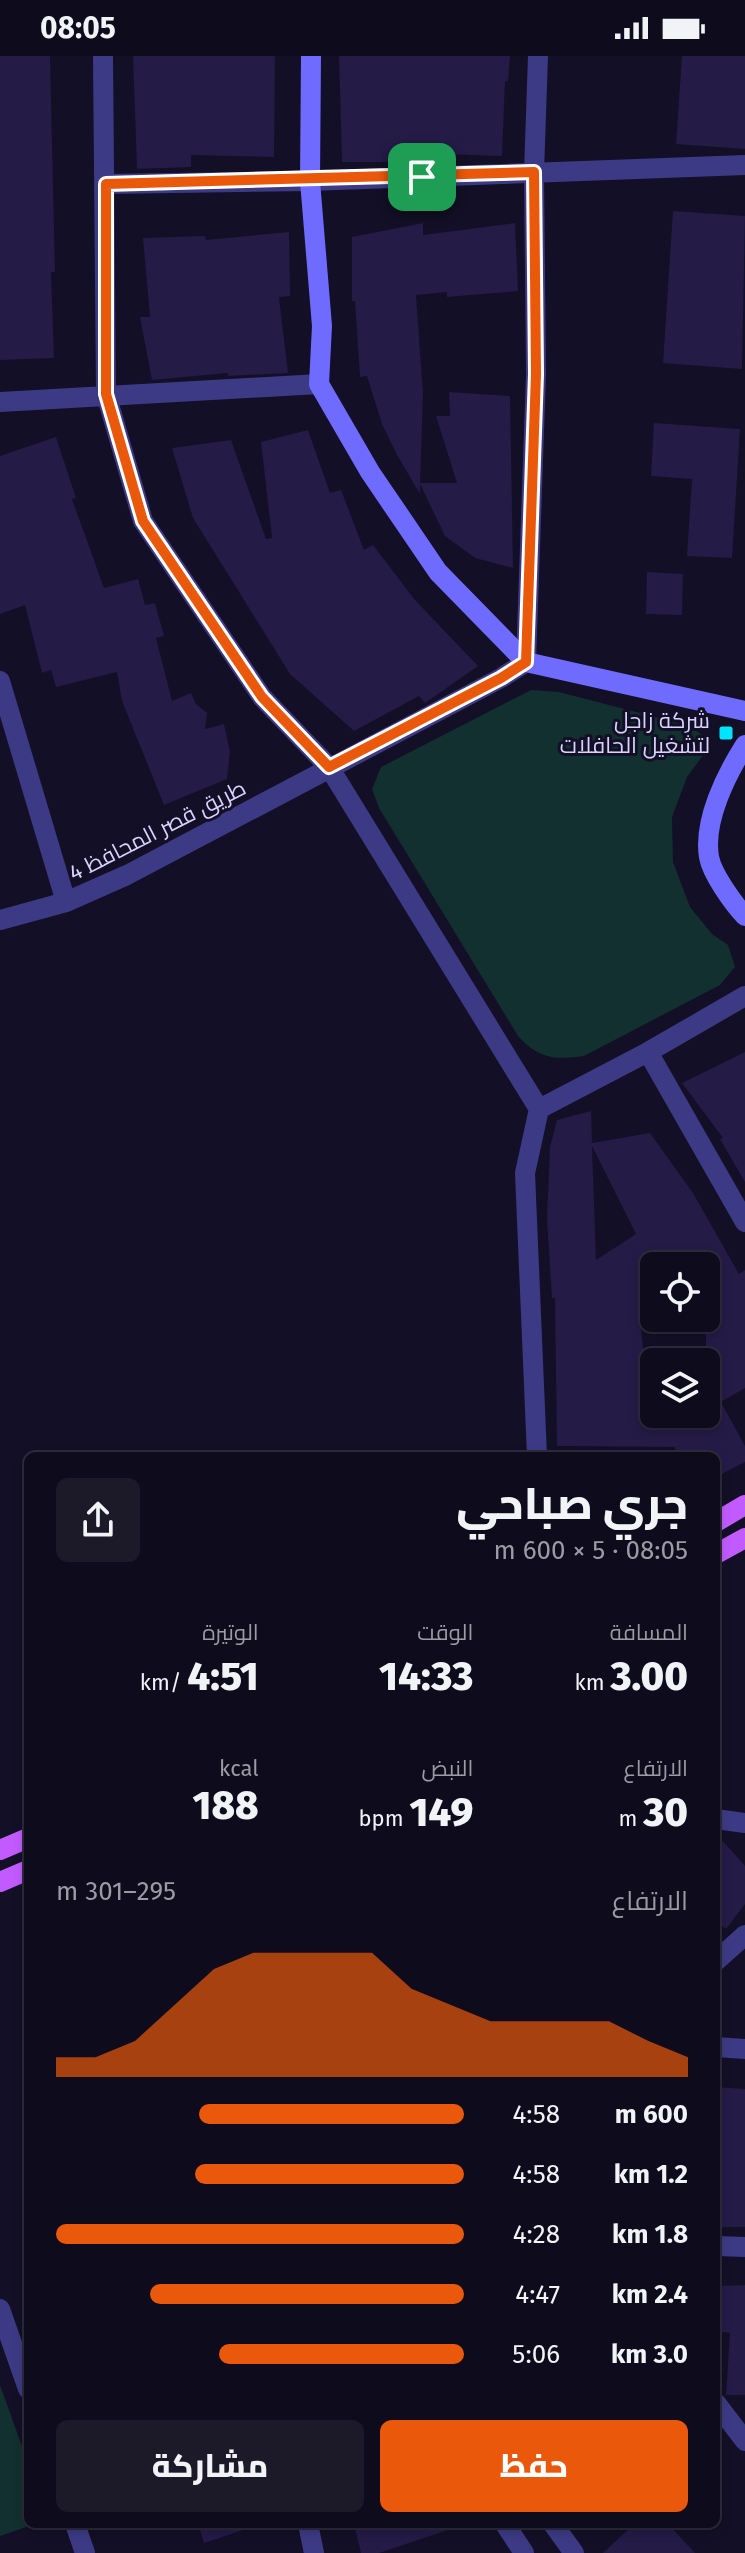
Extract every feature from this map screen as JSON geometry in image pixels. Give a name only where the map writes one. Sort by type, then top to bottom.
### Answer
[{"type":"main road","points":[[720,1520],[745,1505]]},
{"type":"main road","points":[[720,1552],[745,1538]]},
{"type":"main road","points":[[0,1850],[24,1840]]},
{"type":"main road","points":[[0,1882],[24,1872]]},
{"type":"street","points":[[103,56],[106,394],[143,521],[262,697],[329,767],[539,1109],[525,1173],[537,1452]]},
{"type":"street","points":[[311,56],[310,181],[322,326],[319,384],[370,472],[438,572],[526,662],[745,711]]},
{"type":"street","points":[[526,662],[536,374],[534,172],[538,56]]},
{"type":"street","points":[[106,184],[310,181],[745,165]]},
{"type":"street","points":[[0,402],[319,384]]},
{"type":"street","name":"طريق قصر المحافظ 4","points":[[0,920],[66,902],[127,875],[526,662]]},
{"type":"street","points":[[0,681],[66,902]]},
{"type":"street","points":[[745,745],[714,803],[709,858],[732,902],[745,916]]},
{"type":"street","points":[[539,1109],[648,1052],[745,996]]},
{"type":"street","points":[[648,1052],[745,1222]]},
{"type":"street","points":[[720,1820],[745,1823]]},
{"type":"street","points":[[720,1957],[745,1935]]},
{"type":"street","points":[[720,2047],[745,2049]]},
{"type":"street","points":[[720,2246],[745,2247]]},
{"type":"street","points":[[0,2309],[24,2378]]},
{"type":"street","points":[[720,2406],[737,2420],[745,2441]]},
{"type":"street","points":[[76,2528],[85,2553]]},
{"type":"street","points":[[309,2528],[314,2553]]},
{"type":"street","points":[[508,2528],[524,2553]]},
{"type":"street","points":[[556,2528],[574,2553]]},
{"type":"green space","points":[[531,690],[559,692],[690,726],[703,736],[704,754],[687,777],[672,817],[673,862],[690,907],[712,934],[728,945],[735,967],[720,985],[584,1056],[548,1056],[533,1049],[518,1036],[379,808],[372,789],[381,767]]},
{"type":"green space","points":[[0,2385],[24,2452],[24,2528],[0,2536]]},
{"type":"building","points":[[0,56],[50,56],[54,358],[0,360]]},
{"type":"building","points":[[133,56],[275,56],[274,157],[191,155],[191,167],[137,169]]},
{"type":"building","points":[[339,56],[510,56],[508,81],[505,81],[502,156],[412,153],[413,162],[342,162]]},
{"type":"building","points":[[682,56],[745,56],[745,149],[676,144]]},
{"type":"building","points":[[673,211],[745,216],[742,369],[663,363]]},
{"type":"building","points":[[423,223],[423,235],[515,223],[518,291],[447,297],[447,292],[416,295],[423,394],[420,483],[457,483],[436,416],[450,416],[449,392],[510,396],[513,568],[475,558],[445,536],[420,484],[420,494],[397,455],[382,424],[367,376],[360,377],[355,301],[352,301],[352,237]]},
{"type":"building","points":[[289,232],[290,296],[279,297],[288,373],[228,376],[228,373],[152,380],[140,317],[150,317],[143,238],[205,236],[206,240]]},
{"type":"building","points":[[654,423],[740,429],[732,558],[687,556],[692,479],[651,476]]},
{"type":"building","points":[[308,430],[330,493],[341,490],[364,550],[373,545],[415,600],[478,666],[425,703],[419,696],[354,731],[290,674],[193,518],[172,448],[231,440],[266,539],[272,538],[261,442]]},
{"type":"building","points":[[56,437],[76,498],[72,499],[104,588],[138,579],[145,605],[155,603],[164,636],[156,638],[172,701],[191,693],[196,704],[207,713],[205,729],[224,724],[230,752],[227,779],[164,805],[122,701],[117,672],[56,687],[51,670],[42,673],[25,605],[0,614],[0,456]]},
{"type":"building","points":[[647,572],[683,574],[682,615],[646,614]]},
{"type":"building","points":[[745,1052],[745,1182],[720,1139],[723,1138],[682,1083]]},
{"type":"building","points":[[591,1111],[592,1143],[650,1133],[693,1193],[739,1274],[745,1270],[745,1388],[721,1402],[745,1446],[745,1462],[720,1475],[720,1452],[676,1452],[675,1447],[557,1446],[555,1298],[552,1298],[547,1218],[550,1147],[557,1120]],"holes":[[[592,1146],[636,1234],[596,1260]],[[640,1252],[720,1252],[720,1332],[706,1332],[706,1348],[720,1348],[720,1428],[640,1428],[640,1348],[643,1348],[639,1310]]]},
{"type":"building","points":[[723,1841],[745,1866],[745,1904],[726,1929],[720,1924],[720,1845]]},
{"type":"building","points":[[720,2087],[745,2089],[745,2227],[720,2227]]},
{"type":"building","points":[[745,2285],[745,2395],[726,2395],[730,2333],[720,2332],[720,2286]]},
{"type":"building","points":[[199,2528],[249,2528],[204,2543]]},
{"type":"building","points":[[355,2528],[454,2528],[379,2553],[361,2553]]},
{"type":"building","points":[[630,2528],[672,2528],[695,2553],[603,2553]]},
{"type":"place","name":"شركة زاجل لتشغيل الحافلات","points":[[726,733]]},
{"type":"route","points":[[534,172],[536,374],[526,662],[329,767],[262,697],[143,521],[106,394],[106,184],[422,177],[534,172]]}]
